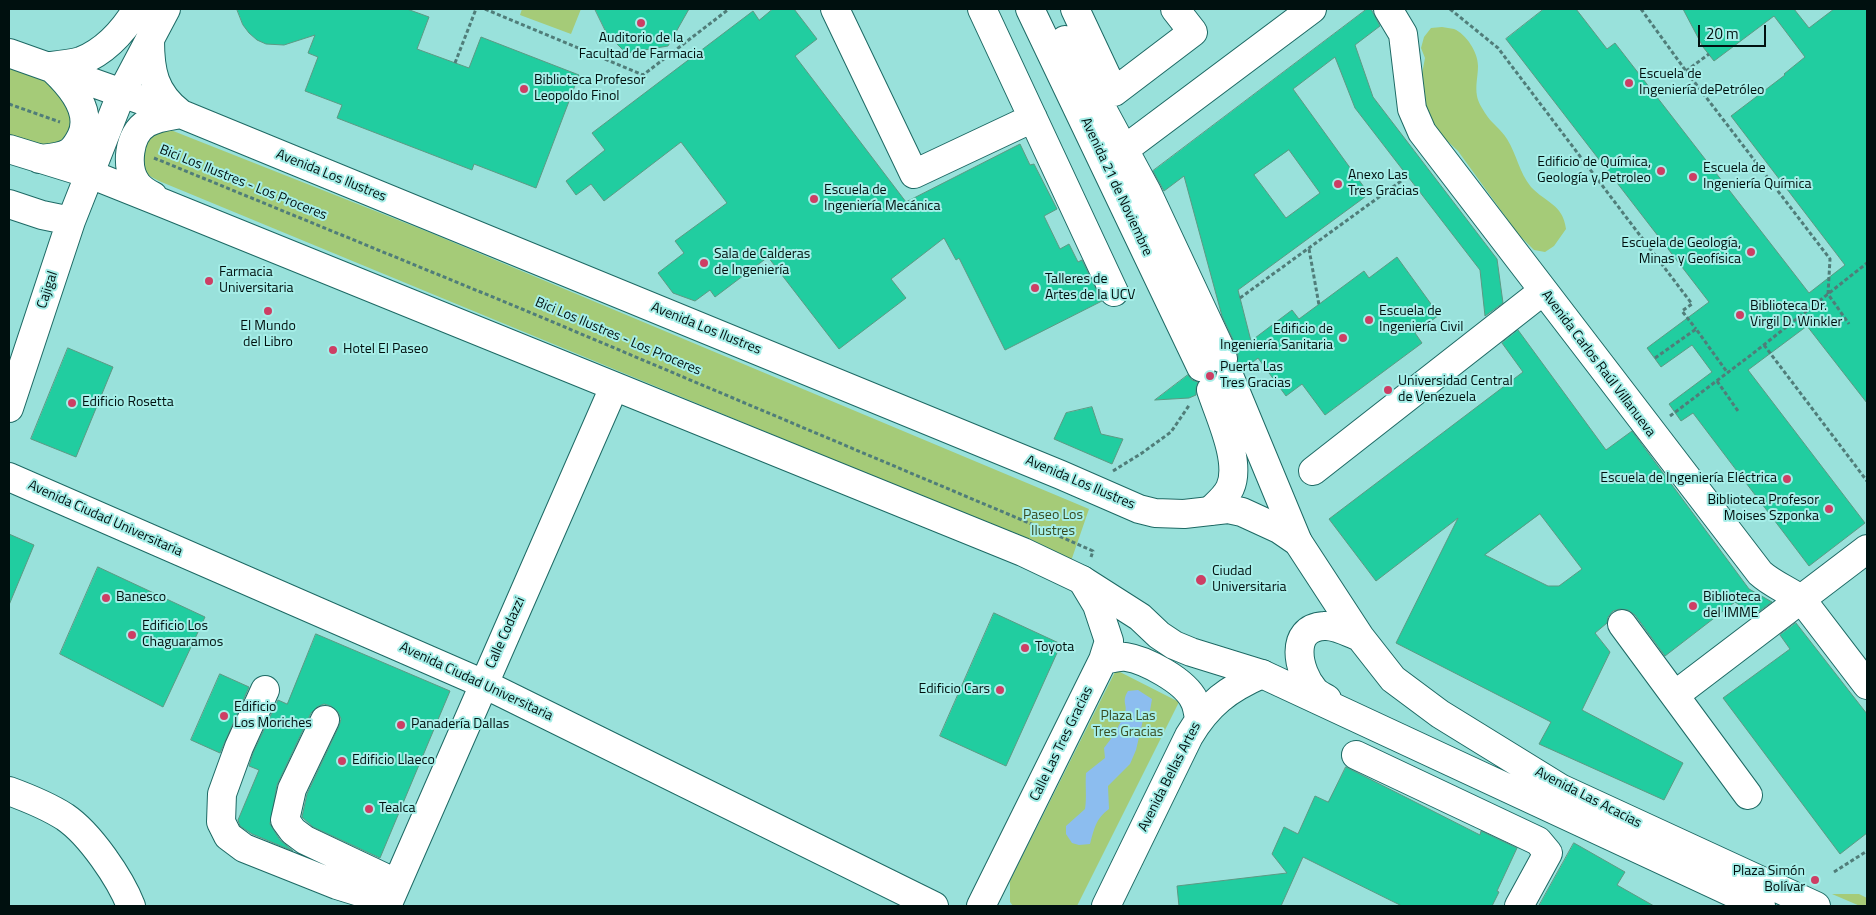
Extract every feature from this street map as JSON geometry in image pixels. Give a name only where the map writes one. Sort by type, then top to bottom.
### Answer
[{"type":"main road","points":[[50,66],[79,61],[97,53],[112,42],[136,9]]},
{"type":"main road","name":"Cajigal","points":[[9,408],[71,221],[122,92],[166,9]]},
{"type":"main road","points":[[835,9],[914,174],[1033,118]]},
{"type":"main road","points":[[982,9],[1114,292]]},
{"type":"main road","name":"Avenida 21 de Noviembre","points":[[1030,9],[1211,379],[1298,542]]},
{"type":"main road","name":"Avenida 21 de Noviembre","points":[[1048,9],[1147,192],[1217,341],[1211,379],[1232,457],[1233,472],[1231,487],[1222,500],[1210,511]]},
{"type":"main road","points":[[1075,9],[1114,92],[1193,32],[1176,9]]},
{"type":"main road","points":[[1125,149],[1312,9]]},
{"type":"main road","name":"Avenida Carlos Raúl Villanueva","points":[[1388,9],[1403,34],[1411,104],[1422,132],[1760,573],[1768,581],[1791,592],[1802,600],[1867,685]]},
{"type":"main road","points":[[150,40],[150,63],[156,84],[162,96],[181,114]]},
{"type":"main road","name":"Avenida Los Ilustres","points":[[9,53],[181,114],[1089,486],[1139,509],[1155,513],[1184,514],[1228,509],[1242,512],[1279,529],[1298,542],[1360,637]]},
{"type":"main road","points":[[39,159],[69,153],[77,145],[84,131],[85,120],[82,107],[65,80],[50,66]]},
{"type":"main road","points":[[165,204],[145,192],[134,180],[130,162],[132,146],[134,138],[146,123],[181,114]]},
{"type":"main road","points":[[9,149],[90,174],[1023,552],[1082,580],[1140,617],[1159,635],[1174,645],[1262,674],[1360,719]]},
{"type":"main road","points":[[9,204],[42,215],[71,221]]},
{"type":"main road","points":[[1313,471],[1543,291]]},
{"type":"main road","name":"Calle Codazzi","points":[[391,897],[614,387]]},
{"type":"main road","name":"Avenida Ciudad Universitaria","points":[[9,477],[484,684],[934,906]]},
{"type":"main road","points":[[1675,695],[1867,549]]},
{"type":"main road","name":"Calle Las Tres Gracias","points":[[982,906],[1103,660],[1109,641],[1097,605],[1082,580]]},
{"type":"main road","points":[[1622,624],[1748,795]]},
{"type":"main road","points":[[1360,637],[1338,628],[1326,625],[1318,626],[1304,637],[1299,650],[1302,672],[1315,692],[1360,719]]},
{"type":"main road","name":"Avenida Las Acacias","points":[[1360,637],[1393,679],[1400,685],[1440,714],[1560,788],[1816,906]]},
{"type":"main road","points":[[1103,660],[1125,657],[1146,662],[1167,674],[1186,688],[1194,700],[1199,719]]},
{"type":"main road","name":"Avenida Bellas Artes","points":[[1106,906],[1199,719],[1225,694],[1240,684],[1262,674]]},
{"type":"main road","points":[[265,690],[238,747],[222,794],[221,822],[228,836],[244,848],[337,885],[391,897]]},
{"type":"main road","name":"Avenida Las Acacias","points":[[1360,719],[1761,906]]},
{"type":"main road","points":[[325,720],[292,789],[285,820],[293,831],[305,840],[391,897]]},
{"type":"main road","points":[[1356,755],[1538,841],[1548,853],[1519,906]]},
{"type":"main road","points":[[9,791],[33,800],[66,818],[94,846],[124,889],[131,906]]},
{"type":"path","points":[[455,63],[476,9]]},
{"type":"path","points":[[485,9],[643,75],[729,9]]},
{"type":"path","points":[[1450,9],[1498,48],[1692,304],[1682,311],[1727,372]]},
{"type":"path","points":[[1641,9],[1830,259],[1828,294],[1849,324]]},
{"type":"path","points":[[1686,71],[1709,54]]},
{"type":"path","name":"Bici Los Ilustres - Los Proceres","points":[[150,156],[540,317],[1093,550]]},
{"type":"path","points":[[1240,298],[1408,176]]},
{"type":"path","points":[[1309,249],[1319,305]]},
{"type":"path","points":[[1675,413],[1867,263]]},
{"type":"path","points":[[1655,358],[1696,329]]},
{"type":"path","points":[[1764,345],[1867,481]]},
{"type":"path","points":[[1089,486],[1142,453],[1171,432],[1211,379]]},
{"type":"path","points":[[1717,381],[1738,411]]},
{"type":"path","points":[[1834,872],[1867,851]]},
{"type":"green space","points":[[522,9],[581,9],[571,34],[520,15]]},
{"type":"green space","points":[[1442,27],[1458,31],[1470,44],[1476,55],[1478,66],[1476,92],[1480,105],[1487,117],[1507,139],[1531,187],[1558,209],[1561,214],[1566,229],[1554,246],[1545,252],[1534,250],[1518,234],[1458,151],[1441,135],[1427,115],[1421,79],[1425,58],[1421,48],[1424,37],[1431,28]]},
{"type":"green space","points":[[9,53],[65,80],[77,145],[9,148]]},
{"type":"green space","name":"Paseo Los Ilustres","points":[[148,121],[431,233],[1089,509],[1070,564],[800,446],[159,181],[133,167]]},
{"type":"green space","name":"Plaza Las Tres Gracias","points":[[1116,670],[1179,702],[1077,906],[1013,906],[1010,902],[1010,881]]},
{"type":"green space","points":[[1832,894],[1859,894],[1867,898],[1867,906],[1860,906]]},
{"type":"water","points":[[1138,690],[1152,699],[1150,711],[1143,720],[1136,750],[1130,764],[1108,786],[1109,809],[1098,820],[1090,844],[1079,845],[1072,843],[1066,834],[1066,826],[1085,809],[1086,773],[1105,758],[1104,748],[1116,731],[1125,713],[1126,695],[1128,691]]},
{"type":"building","points":[[237,9],[407,9],[429,17],[417,49],[469,68],[481,37],[579,75],[536,188],[474,164],[472,170],[337,118],[342,105],[305,91],[318,57],[308,53],[315,35],[284,45],[266,44],[257,40],[249,33],[243,25]]},
{"type":"building","name":"Auditorio de la Facultad de Farmacia","points":[[595,9],[689,9],[668,46],[626,53],[607,34]]},
{"type":"building","points":[[773,9],[794,9],[817,39],[795,56],[906,202],[1020,144],[1030,165],[1034,164],[1057,209],[1044,216],[1060,249],[1069,244],[1078,262],[1082,260],[1102,301],[1005,350],[959,258],[956,260],[944,238],[891,279],[906,298],[839,349],[768,257],[715,297],[710,290],[695,301],[673,293],[658,273],[684,253],[675,241],[727,203],[681,142],[604,201],[591,184],[576,195],[566,181],[605,150],[592,133],[753,11],[759,20]]},
{"type":"building","points":[[1367,9],[1371,9],[1380,26],[1355,45],[1373,97],[1497,259],[1503,303],[1485,316],[1480,270],[1355,108],[1335,57],[1293,89],[1369,194],[1238,290],[1251,341],[1292,310],[1299,319],[1364,271],[1369,278],[1397,257],[1439,315],[1415,333],[1422,343],[1325,415],[1302,384],[1286,396],[1258,358],[1243,370],[1237,365],[1236,346],[1222,316],[1184,176],[1164,191],[1153,171]],"holes":[[[1289,150],[1320,193],[1286,218],[1254,175]]]},
{"type":"building","points":[[1544,9],[1576,9],[1607,49],[1615,43],[1809,293],[1845,265],[1731,116],[1785,75],[1805,57],[1774,16],[1714,61],[1703,47],[1683,9],[1794,9],[1809,28],[1834,9],[1867,9],[1867,403],[1807,326],[1748,370],[1865,523],[1809,566],[1693,413],[1681,421],[1669,404],[1712,372],[1692,345],[1661,367],[1647,348],[1709,302],[1506,39]]},
{"type":"building","points":[[1518,330],[1606,450],[1632,431],[1749,589],[1772,602],[1754,615],[1735,602],[1665,656],[1635,615],[1628,610],[1620,609],[1613,611],[1608,617],[1607,623],[1595,633],[1610,652],[1582,710],[1683,763],[1664,800],[1539,744],[1551,722],[1396,643],[1458,518],[1376,581],[1329,519],[1523,372],[1502,343]],"holes":[[[1540,514],[1582,569],[1559,586],[1548,586],[1485,555]]]},
{"type":"building","name":"Edificio Rosetta","points":[[68,348],[113,367],[76,457],[31,439]]},
{"type":"building","points":[[1188,375],[1192,380],[1198,382],[1196,395],[1189,398],[1155,400]]},
{"type":"building","points":[[1092,407],[1101,434],[1123,439],[1112,464],[1054,439],[1066,413]]},
{"type":"building","points":[[9,534],[34,545],[9,605]]},
{"type":"building","name":"Edificio Los Chaguaramos","points":[[98,567],[205,617],[163,707],[60,654]]},
{"type":"building","name":"Edificio Cars","points":[[994,613],[1061,644],[1006,766],[940,736]]},
{"type":"building","points":[[1796,623],[1867,714],[1867,833],[1840,854],[1723,698],[1790,649],[1780,635]]},
{"type":"building","name":"Edificio Llaeco","points":[[316,634],[450,691],[380,858],[313,827],[302,817],[307,794],[341,719],[338,712],[331,706],[324,704],[317,707],[311,713],[277,785],[270,824],[280,840],[293,851],[252,834],[240,826],[238,820],[259,770],[249,766],[253,753],[278,700],[287,704]]},
{"type":"building","name":"Edificio Los Moriches","points":[[220,674],[249,687],[220,753],[191,740]]},
{"type":"building","points":[[1346,767],[1480,835],[1481,831],[1517,848],[1492,906],[1402,906],[1303,857],[1281,906],[1179,906],[1177,886],[1287,873],[1272,854],[1284,827],[1298,834],[1315,796],[1328,802]]},
{"type":"building","points":[[1574,843],[1625,872],[1617,885],[1654,906],[1539,906]]},
{"type":"place","name":"Auditorio de la Facultad de Farmacia","points":[[641,23]]},
{"type":"place","name":"Escuela de Ingeniería dePetróleo","points":[[1629,83]]},
{"type":"place","name":"Biblioteca Profesor Leopoldo Finol","points":[[524,89]]},
{"type":"place","name":"Edificio de Química, Geología y Petroleo","points":[[1661,171]]},
{"type":"place","name":"Escuela de Ingeniería Química","points":[[1693,177]]},
{"type":"place","name":"Anexo Las Tres Gracias","points":[[1338,184]]},
{"type":"place","name":"Escuela de Ingeniería Mecánica","points":[[814,199]]},
{"type":"place","name":"Escuela de Geología, Minas y Geofísica","points":[[1751,252]]},
{"type":"place","name":"Sala de Calderas de Ingeniería","points":[[704,263]]},
{"type":"place","name":"Farmacia Universitaria","points":[[209,281]]},
{"type":"place","name":"Talleres de Artes de la UCV","points":[[1035,288]]},
{"type":"place","name":"El Mundo del Libro","points":[[268,311]]},
{"type":"place","name":"Biblioteca Dr. Virgil D. Winkler","points":[[1740,315]]},
{"type":"place","name":"Escuela de Ingeniería Civil","points":[[1369,320]]},
{"type":"place","name":"Edificio de Ingeniería Sanitaria","points":[[1343,338]]},
{"type":"place","name":"Hotel El Paseo","points":[[333,350]]},
{"type":"place","name":"Puerta Las Tres Gracias","points":[[1210,376]]},
{"type":"place","name":"Universidad Central de Venezuela","points":[[1388,390]]},
{"type":"place","name":"Edificio Rosetta","points":[[72,403]]},
{"type":"place","name":"Escuela de Ingeniería Eléctrica","points":[[1787,479]]},
{"type":"place","name":"Biblioteca Profesor Moises Szponka","points":[[1829,509]]},
{"type":"place","name":"Ciudad Universitaria","points":[[1201,580]]},
{"type":"place","name":"Banesco","points":[[106,598]]},
{"type":"place","name":"Biblioteca del IMME","points":[[1693,606]]},
{"type":"place","name":"Edificio Los Chaguaramos","points":[[132,635]]},
{"type":"place","name":"Toyota","points":[[1025,648]]},
{"type":"place","name":"Edificio Cars","points":[[1000,690]]},
{"type":"place","name":"Edificio Los Moriches","points":[[224,716]]},
{"type":"place","name":"Panadería Dallas","points":[[401,725]]},
{"type":"place","name":"Edificio Llaeco","points":[[342,761]]},
{"type":"place","name":"Tealca","points":[[369,809]]},
{"type":"place","name":"Plaza Simón Bolívar","points":[[1815,880]]}]
